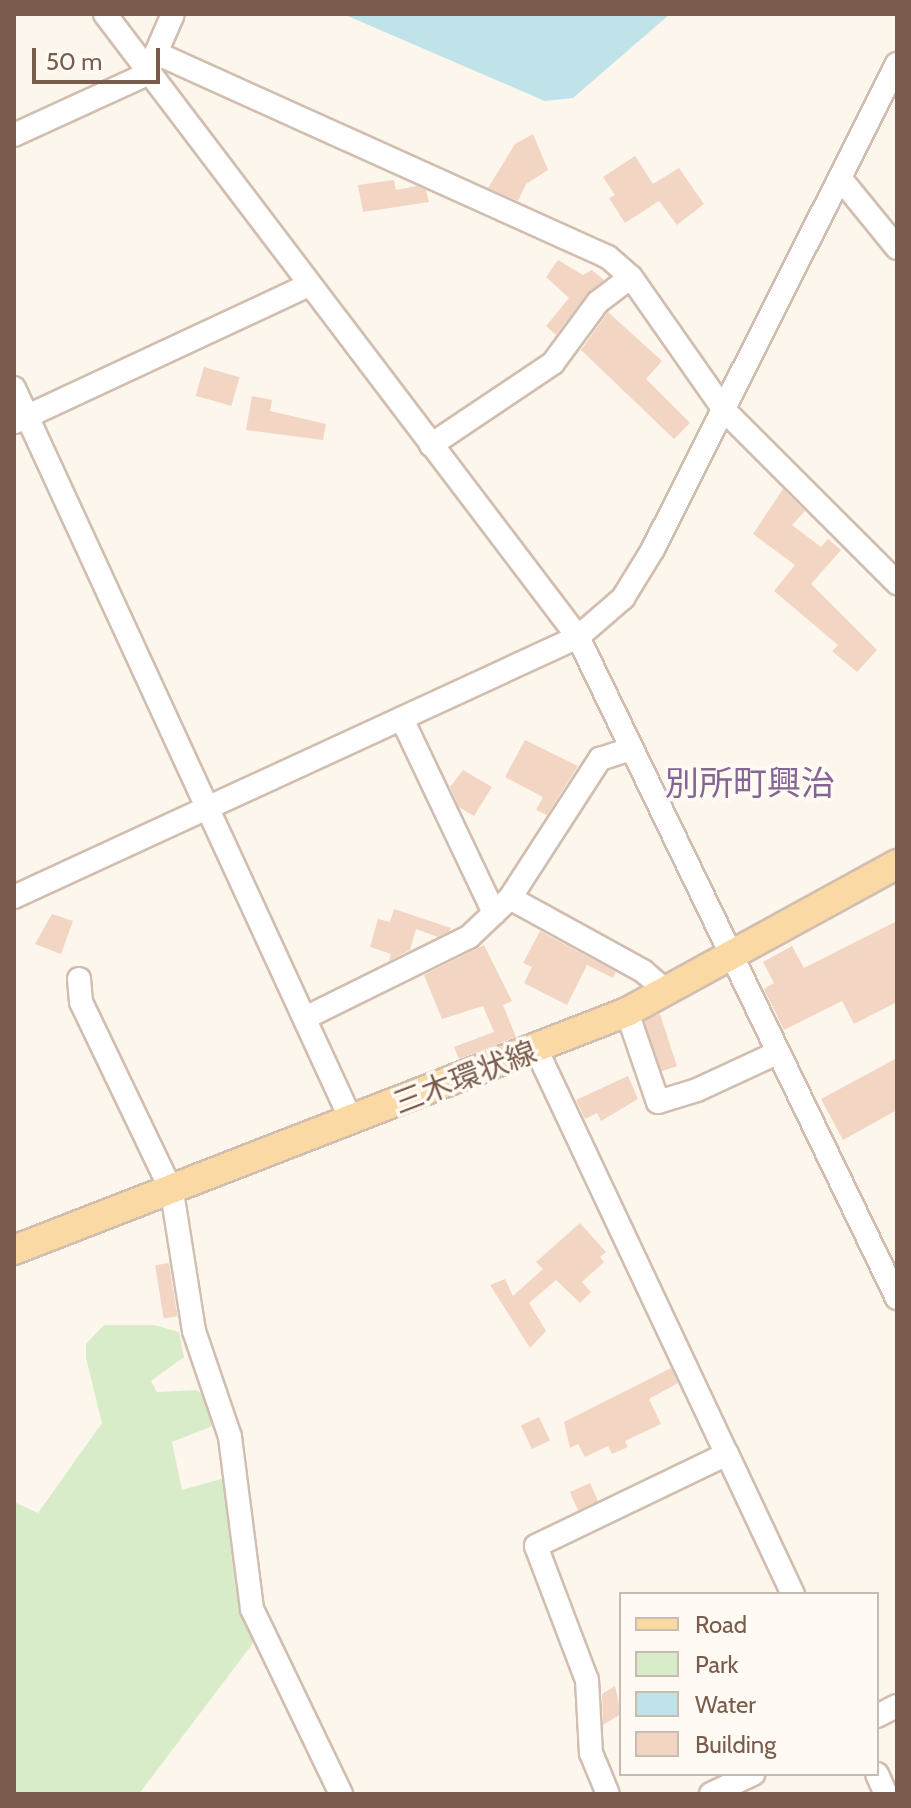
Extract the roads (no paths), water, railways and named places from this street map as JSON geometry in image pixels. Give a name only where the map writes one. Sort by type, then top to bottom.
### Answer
[{"type":"main road","name":"三木環状線","points":[[14,1250],[537,1051],[627,1012],[897,864]]},
{"type":"street","points":[[105,14],[151,64],[309,285],[578,637],[897,1298]]},
{"type":"street","points":[[14,135],[151,64],[173,14]]},
{"type":"street","points":[[151,64],[608,257],[631,277],[724,410],[897,583]]},
{"type":"street","points":[[14,897],[578,637],[623,598],[724,410],[897,64]]},
{"type":"street","points":[[840,178],[897,248]]},
{"type":"street","points":[[431,445],[553,363],[598,302],[631,277]]},
{"type":"street","points":[[20,419],[309,285]]},
{"type":"street","points":[[14,388],[20,419],[352,1122]]},
{"type":"street","points":[[402,719],[502,906],[643,971],[666,991]]},
{"type":"street","points":[[305,1018],[469,937],[502,906],[600,759],[631,749]]},
{"type":"street","points":[[79,979],[81,1002],[172,1192],[194,1331],[230,1437],[252,1609],[341,1794]]},
{"type":"street","points":[[627,1012],[658,1102],[697,1090],[777,1053]]},
{"type":"street","points":[[537,1051],[792,1592]]},
{"type":"street","points":[[608,1794],[591,1753],[587,1680],[536,1546],[727,1454]]},
{"type":"street","points":[[879,1715],[897,1706]]},
{"type":"street","points":[[711,1794],[749,1776]]},
{"type":"water","points":[[343,14],[670,14],[573,98],[545,101]]},
{"type":"district","name":"別所町興治","points":[[750,784]]}]
